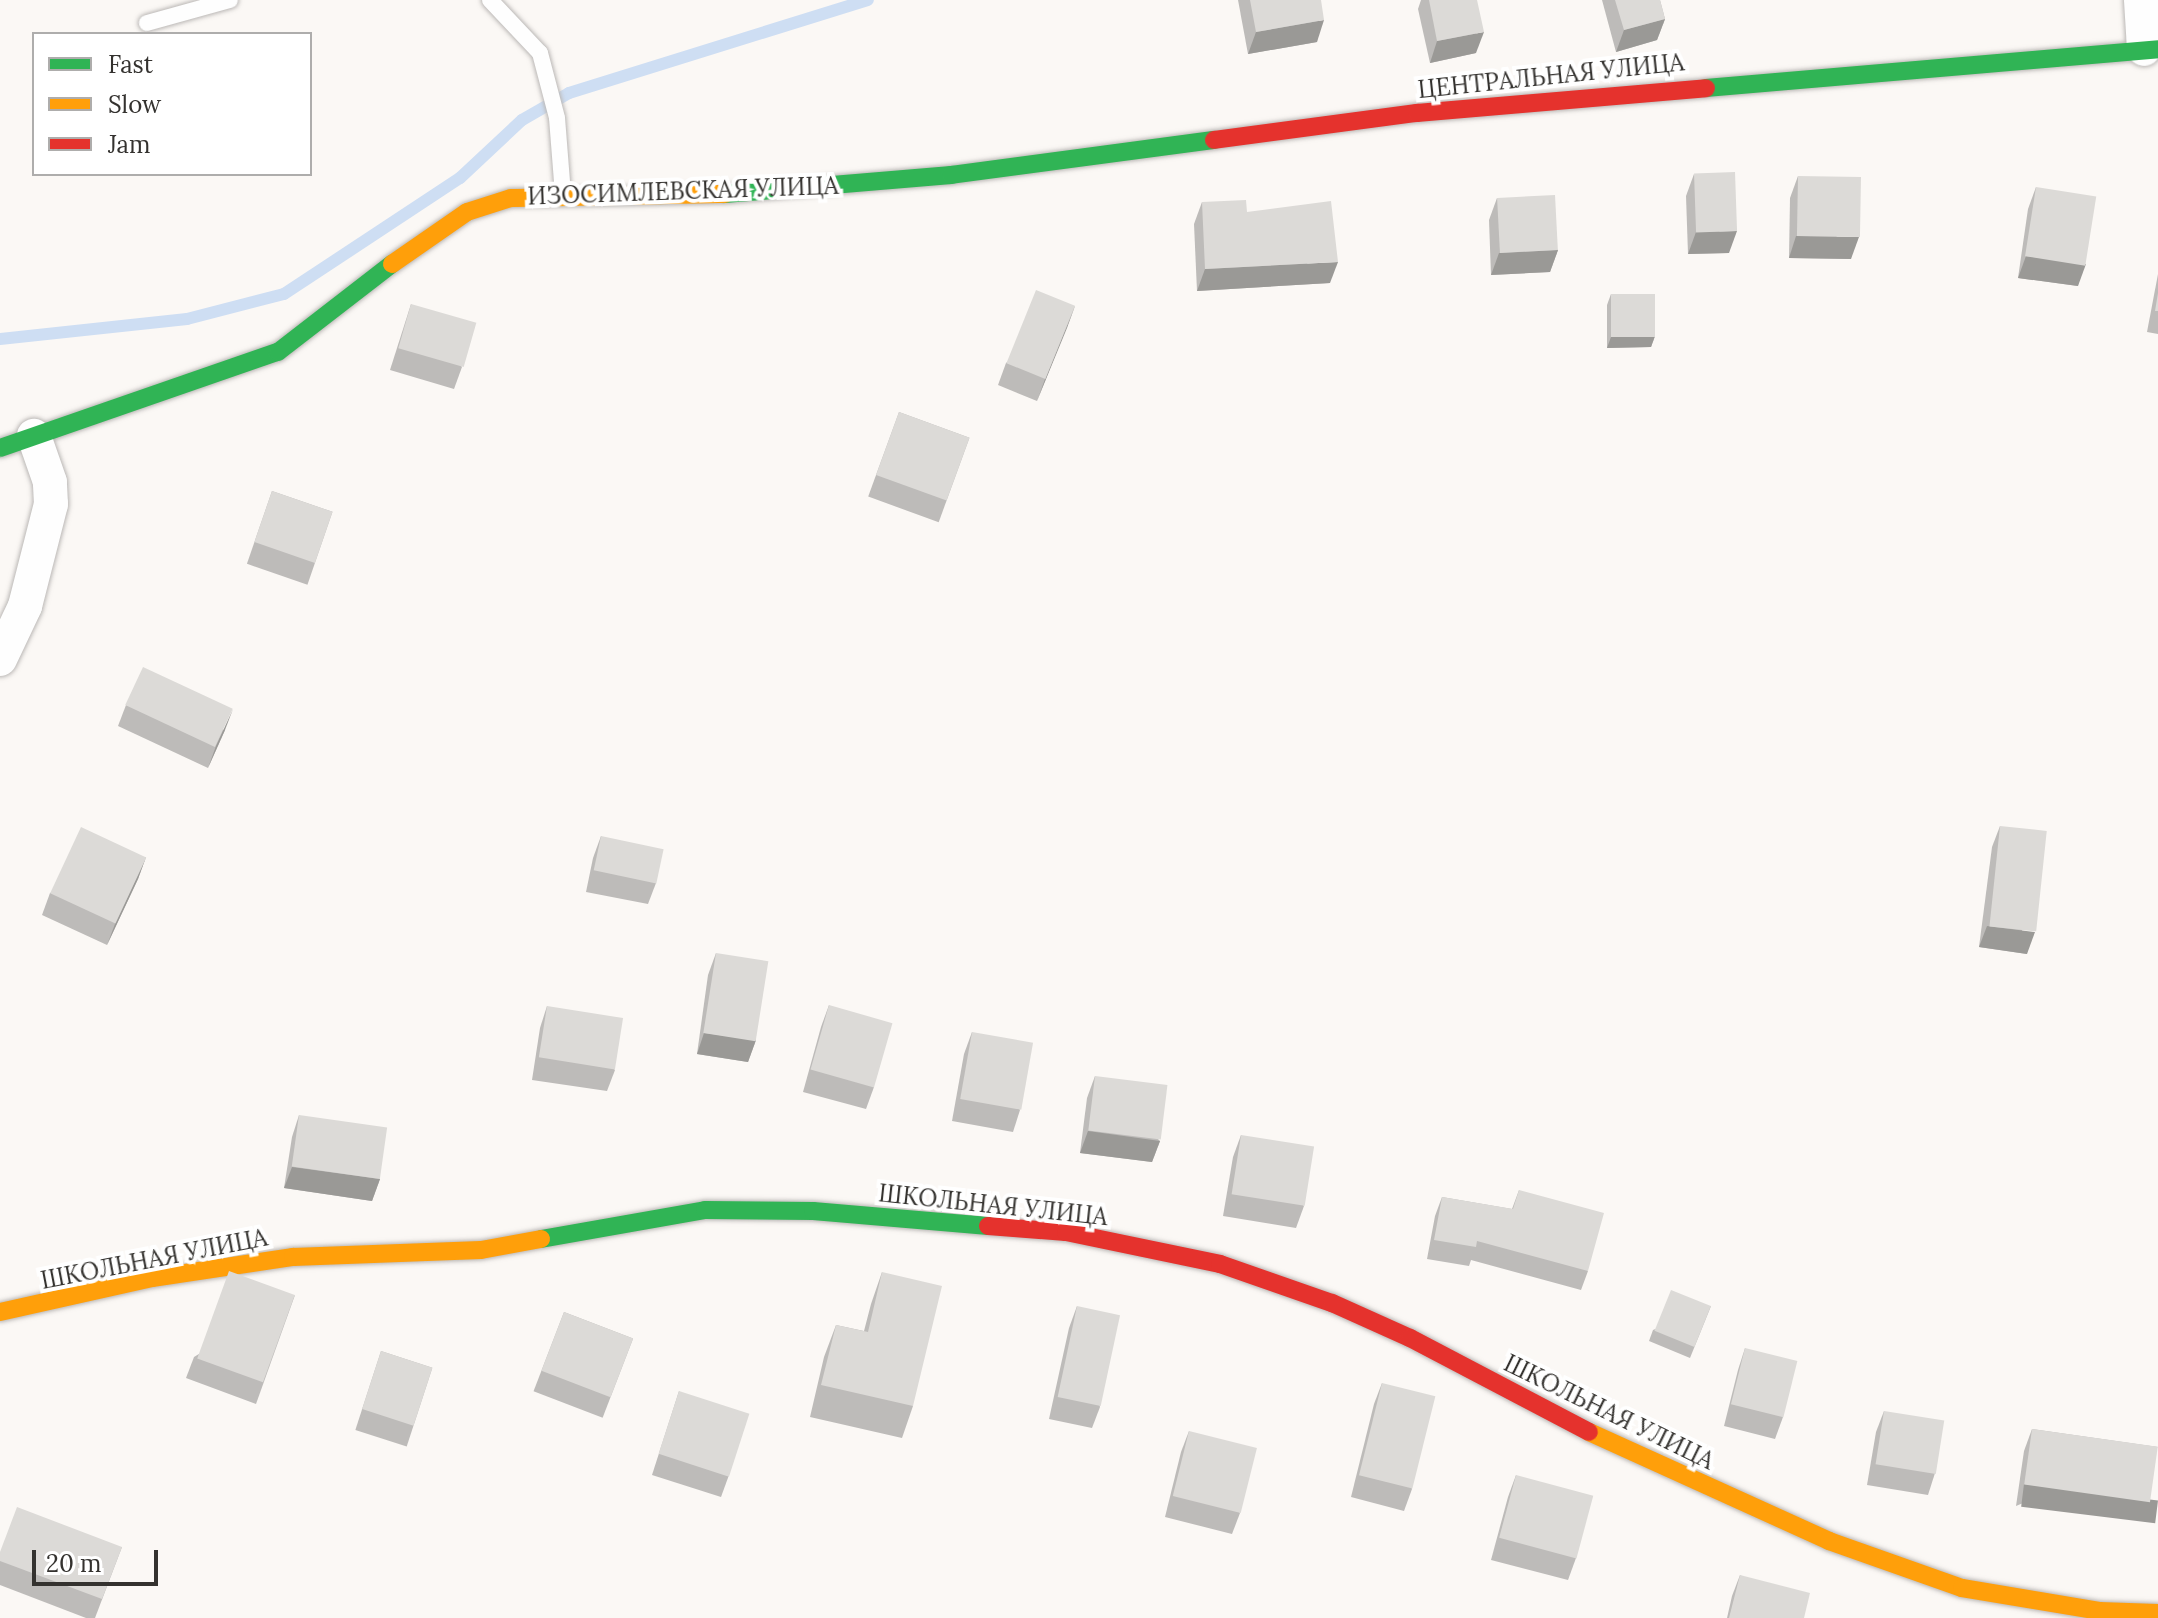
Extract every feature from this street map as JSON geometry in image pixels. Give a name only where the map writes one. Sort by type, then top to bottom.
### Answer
[{"type":"street","points":[[2141,0],[2151,49]]},
{"type":"street","name":"ЦЕНТРАЛЬНАЯ УЛИЦА","points":[[951,175],[1417,113],[2151,49]]},
{"type":"street","name":"ИЗОСИМЛЕВСКАЯ УЛИЦА","points":[[0,448],[278,352],[467,212],[511,198],[563,194],[750,193],[951,175]]},
{"type":"street","points":[[0,659],[25,606],[49,518],[50,482],[34,436]]},
{"type":"street","name":"ШКОЛЬНАЯ УЛИЦА","points":[[0,1312],[152,1278],[293,1257],[481,1250],[705,1210],[813,1211],[1066,1232],[1220,1264],[1332,1303],[1410,1338],[1609,1443],[1829,1541],[1962,1588],[2099,1611],[2158,1613]]},
{"type":"lane","points":[[147,23],[230,0]]},
{"type":"lane","points":[[490,0],[540,53],[557,118],[563,194]]},
{"type":"building","points":[[1250,0],[1321,0],[1324,20],[1256,32]]},
{"type":"building","points":[[1429,0],[1477,0],[1484,32],[1437,41]]},
{"type":"building","points":[[1615,0],[1660,0],[1665,19],[1624,30]]},
{"type":"building","points":[[1735,172],[1737,231],[1696,232],[1694,173]]},
{"type":"building","points":[[1798,176],[1861,177],[1860,237],[1797,236]]},
{"type":"building","points":[[2036,187],[2096,197],[2085,266],[2025,256]]},
{"type":"building","points":[[1555,195],[1558,250],[1500,253],[1497,198]]},
{"type":"building","points":[[1246,200],[1247,212],[1331,201],[1338,262],[1205,269],[1202,202]]},
{"type":"building","points":[[1036,290],[1075,306],[1045,379],[1006,363]]},
{"type":"building","points":[[1611,294],[1655,294],[1655,337],[1611,337]]},
{"type":"building","points":[[411,304],[476,323],[464,367],[398,348]]},
{"type":"building","points":[[899,412],[969,438],[947,501],[876,475]]},
{"type":"building","points":[[272,491],[333,512],[315,563],[254,542]]},
{"type":"building","points":[[143,667],[233,709],[215,747],[125,705]]},
{"type":"building","points":[[2000,826],[2047,831],[2036,931],[1989,926]]},
{"type":"building","points":[[81,827],[146,857],[115,924],[50,893]]},
{"type":"building","points":[[601,836],[664,849],[656,884],[594,870]]},
{"type":"building","points":[[716,953],[768,961],[756,1041],[703,1033]]},
{"type":"building","points":[[829,1005],[892,1023],[874,1088],[811,1069]]},
{"type":"building","points":[[547,1006],[623,1018],[615,1069],[539,1057]]},
{"type":"building","points":[[972,1032],[1033,1043],[1021,1110],[960,1099]]},
{"type":"building","points":[[1095,1076],[1167,1085],[1161,1139],[1088,1131]]},
{"type":"building","points":[[299,1115],[387,1127],[380,1179],[292,1166]]},
{"type":"building","points":[[1241,1135],[1314,1147],[1305,1206],[1232,1194]]},
{"type":"building","points":[[1519,1190],[1604,1213],[1588,1271],[1477,1241],[1476,1247],[1434,1240],[1442,1197],[1513,1209]]},
{"type":"building","points":[[229,1271],[295,1295],[263,1382],[197,1358]]},
{"type":"building","points":[[882,1272],[942,1286],[913,1406],[821,1385],[836,1325],[868,1332]]},
{"type":"building","points":[[1671,1290],[1711,1306],[1694,1347],[1655,1331]]},
{"type":"building","points":[[1077,1306],[1120,1315],[1101,1406],[1058,1397]]},
{"type":"building","points":[[564,1312],[633,1339],[611,1397],[541,1371]]},
{"type":"building","points":[[1745,1348],[1797,1361],[1783,1417],[1731,1404]]},
{"type":"building","points":[[381,1351],[432,1368],[414,1426],[362,1409]]},
{"type":"building","points":[[1382,1383],[1435,1396],[1412,1488],[1359,1475]]},
{"type":"building","points":[[679,1391],[749,1414],[729,1477],[659,1454]]},
{"type":"building","points":[[1884,1411],[1944,1421],[1936,1474],[1876,1464]]},
{"type":"building","points":[[2032,1429],[2158,1447],[2150,1502],[2024,1484]]},
{"type":"building","points":[[1189,1431],[1257,1448],[1241,1513],[1173,1496]]},
{"type":"building","points":[[1516,1475],[1593,1496],[1576,1558],[1499,1538]]},
{"type":"building","points":[[17,1507],[122,1547],[102,1599],[0,1561],[0,1552]]},
{"type":"building","points":[[1740,1575],[1810,1593],[1804,1618],[1729,1618]]},
{"type":"waterway","points":[[0,339],[187,319],[284,294],[460,178],[522,120],[569,93],[868,0]]},
{"type":"traffic: fast","points":[[1706,88],[2158,49]]},
{"type":"traffic: fast","points":[[725,194],[951,175],[1214,140]]},
{"type":"traffic: fast","points":[[0,448],[278,352],[392,264]]},
{"type":"traffic: fast","points":[[541,1239],[705,1210],[813,1211],[988,1226]]},
{"type":"traffic: slow","points":[[392,264],[467,212],[511,198],[725,194]]},
{"type":"traffic: slow","points":[[0,1312],[152,1278],[293,1257],[481,1250],[541,1239]]},
{"type":"traffic: slow","points":[[1589,1432],[1829,1541],[1962,1588],[2099,1611],[2158,1613]]},
{"type":"traffic: jam","points":[[1214,140],[1417,113],[1706,88]]},
{"type":"traffic: jam","points":[[988,1226],[1066,1232],[1220,1264],[1332,1303],[1410,1338],[1589,1432]]}]
